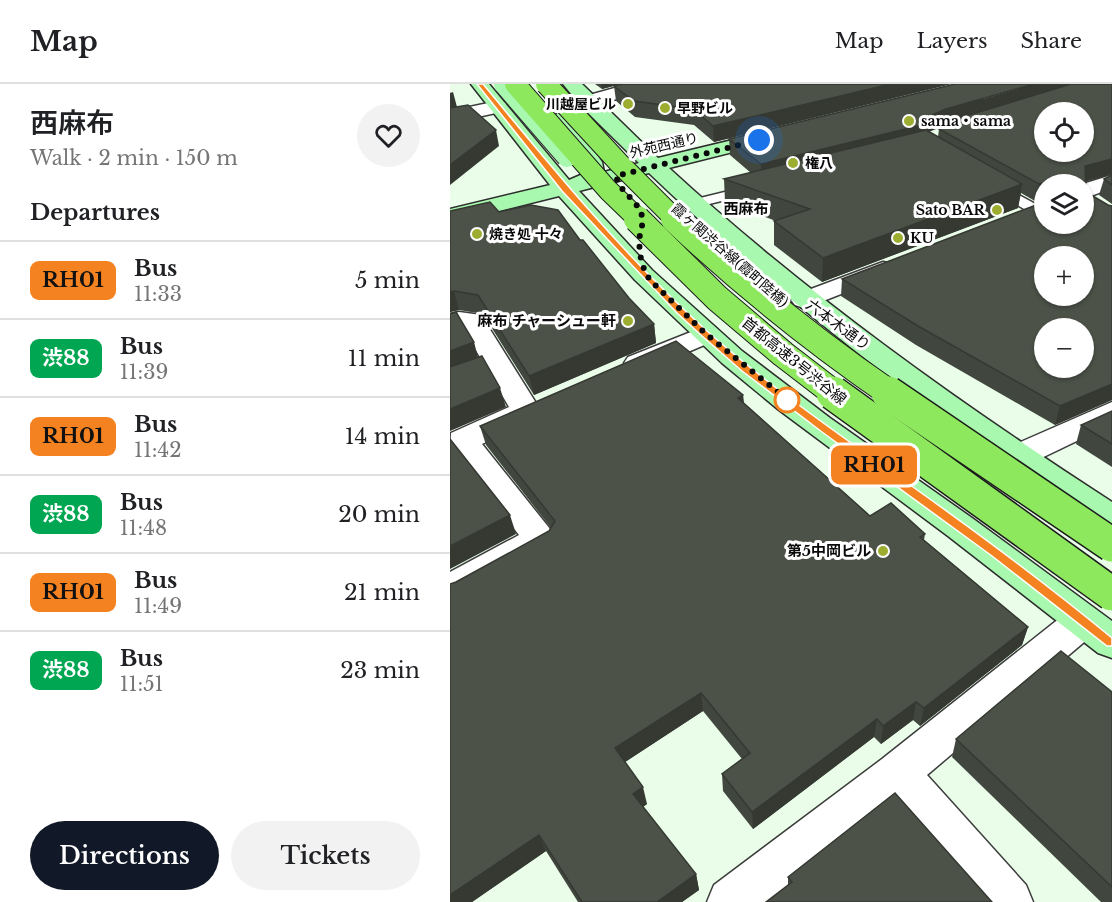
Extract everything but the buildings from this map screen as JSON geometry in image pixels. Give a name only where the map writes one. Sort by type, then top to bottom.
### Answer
[{"type":"highway","name":"首都高速3号渋谷線","points":[[515,84],[608,190],[657,241],[725,305],[783,354],[860,413],[1102,619]]},
{"type":"highway","name":"首都高速3号渋谷線","points":[[546,84],[637,182],[748,286],[814,338],[894,396],[1112,545]]},
{"type":"main road","points":[[480,84],[557,180],[650,280],[746,369],[825,430],[996,553],[1102,619]]},
{"type":"main road","points":[[504,84],[604,198],[706,303],[996,553]]},
{"type":"main road","points":[[557,180],[594,177],[591,162],[563,120],[578,88]]},
{"type":"main road","name":"六本木通り","points":[[578,88],[693,204],[804,300],[1018,456],[1112,519]]},
{"type":"main road","name":"霞ヶ関渋谷線(霞町陸橋)","points":[[578,88],[646,181],[759,284],[821,332],[1018,456]]},
{"type":"main road","name":"外苑西通り","points":[[497,183],[616,176],[647,159],[778,118]]},
{"type":"main road","name":"外苑西通り","points":[[591,162],[647,159],[795,131]]},
{"type":"main road","points":[[616,176],[623,190],[643,217],[638,246],[645,272],[650,280]]},
{"type":"main road","name":"外苑西通り","points":[[450,216],[557,180]]},
{"type":"street","points":[[578,88],[647,84]]},
{"type":"street","points":[[450,117],[498,107]]},
{"type":"street","points":[[1094,188],[1112,181]]},
{"type":"street","points":[[804,300],[903,261]]},
{"type":"street","points":[[450,324],[459,320],[472,321],[487,366],[537,407],[456,443],[541,539],[450,589]]},
{"type":"street","points":[[611,375],[706,334]]},
{"type":"street","points":[[1018,456],[1112,412]]},
{"type":"street","points":[[732,902],[897,773],[1102,619]]},
{"type":"street","points":[[897,773],[1009,902]]},
{"type":"lane","points":[[986,181],[1031,212]]},
{"type":"lane","points":[[693,204],[770,185]]},
{"type":"bus line","name":"RH01","points":[[480,84],[564,189],[680,311],[706,334],[746,369],[825,430],[996,553],[1112,642]]},
{"type":"place","name":"川越屋ビル","points":[[628,104]]},
{"type":"place","name":"早野ビル","points":[[665,108]]},
{"type":"place","name":"sama・sama","points":[[909,121]]},
{"type":"place","name":"権八","points":[[793,163]]},
{"type":"place","name":"Sato BAR","points":[[997,210]]},
{"type":"place","name":"焼き処 十々","points":[[477,234]]},
{"type":"place","name":"KU","points":[[898,238]]},
{"type":"place","name":"麻布 チャーシュー軒","points":[[628,321]]},
{"type":"place","name":"第5中岡ビル","points":[[883,551]]},
{"type":"district","name":"西麻布","points":[[746,209]]},
{"type":"route","points":[[759,140],[616,176],[616,180],[643,217],[638,246],[645,272],[650,280],[680,311],[746,369],[794,405],[787,400]]}]
